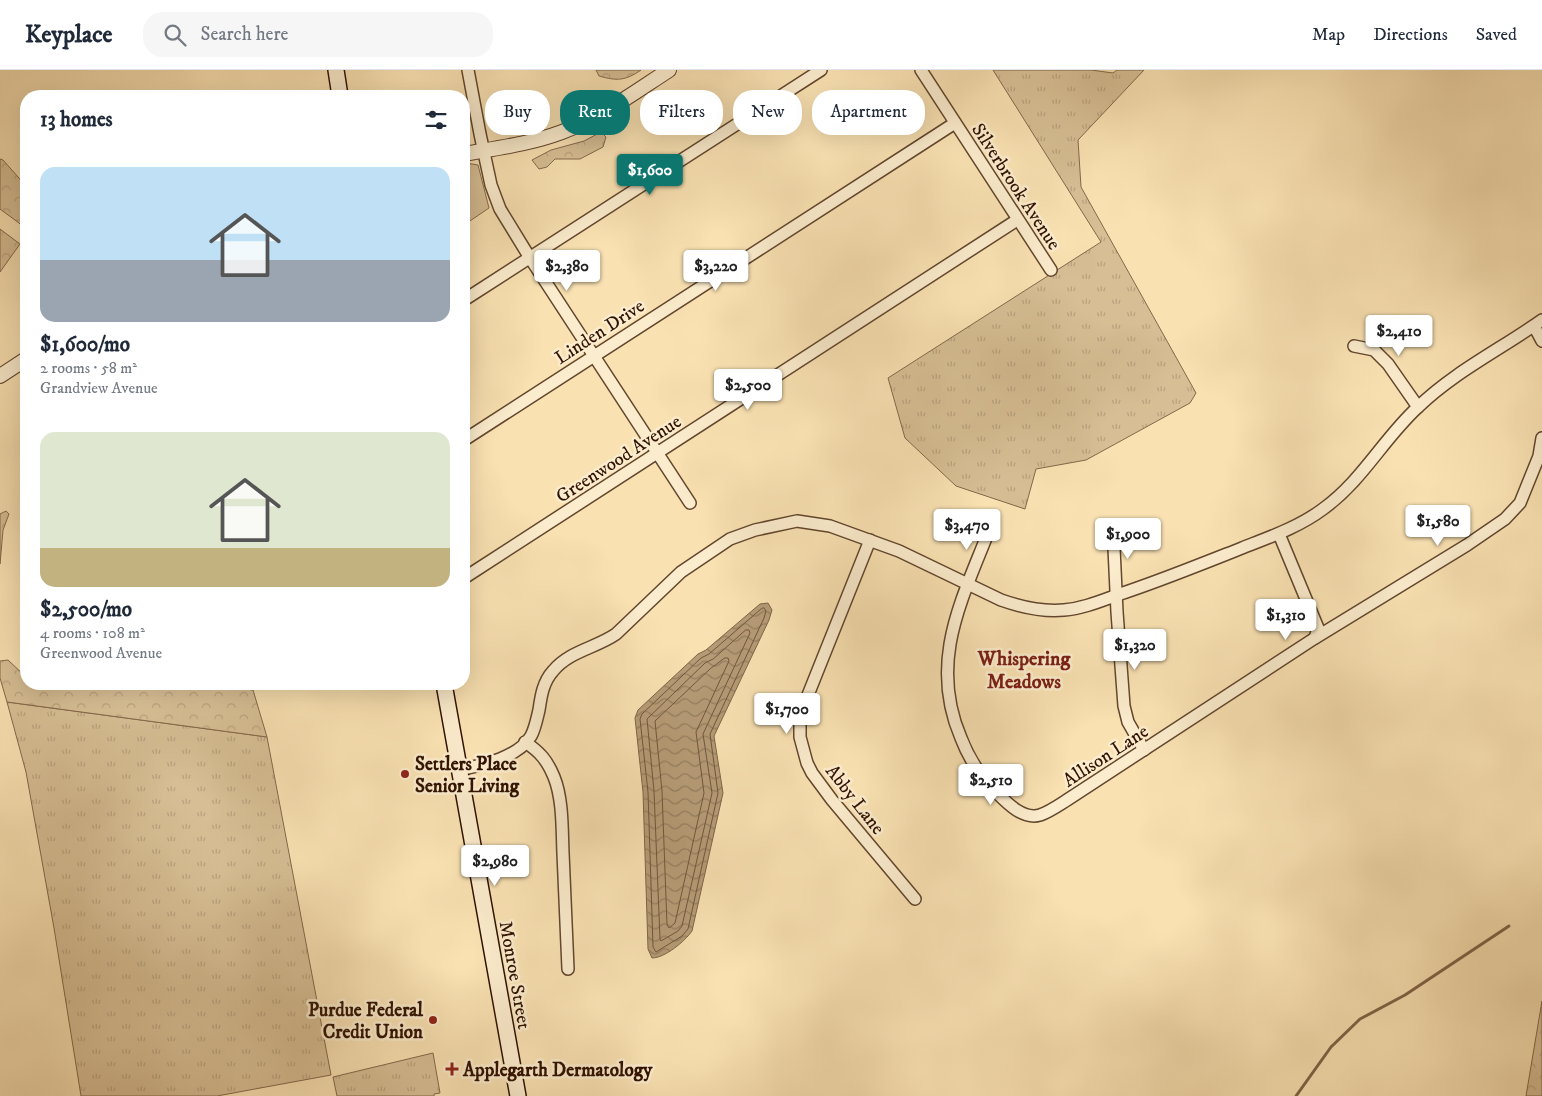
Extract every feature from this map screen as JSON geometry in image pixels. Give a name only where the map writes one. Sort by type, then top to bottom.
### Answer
[{"type":"main road","points":[[336,70],[339,90]]},
{"type":"main road","name":"Monroe Street","points":[[445,690],[518,1096]]},
{"type":"street","points":[[468,70],[491,185],[500,209],[690,502]]},
{"type":"street","points":[[470,153],[534,142],[564,131],[604,112],[669,70]]},
{"type":"street","points":[[470,296],[821,70]]},
{"type":"street","name":"Silverbrook Avenue","points":[[921,70],[1051,270]]},
{"type":"street","name":"Linden Drive","points":[[470,436],[955,123]]},
{"type":"street","name":"Greenwood Avenue","points":[[470,574],[1017,220]]},
{"type":"street","points":[[459,770],[488,763],[513,753],[530,737],[536,722],[546,681],[561,662],[574,654],[604,642],[616,634],[681,572],[730,539],[755,530],[797,521],[830,526],[912,556],[1008,602],[1035,609],[1064,610],[1080,608],[1171,576],[1278,534],[1308,520],[1349,488],[1418,407],[1452,380],[1538,323],[1542,341]]},
{"type":"street","points":[[1354,346],[1374,350],[1388,364],[1418,407]]},
{"type":"street","points":[[0,376],[20,363]]},
{"type":"street","name":"Allison Lane","points":[[990,528],[956,615],[947,662],[950,709],[958,732],[973,763],[986,782],[1002,799],[1023,814],[1031,816],[1040,815],[1067,800],[1316,638],[1467,545],[1505,519],[1520,503],[1539,456],[1542,438]]},
{"type":"street","points":[[1113,527],[1124,706],[1129,723],[1144,750]]},
{"type":"street","points":[[1278,534],[1318,628],[1316,638]]},
{"type":"street","name":"Abby Lane","points":[[870,540],[804,705],[800,721],[800,737],[807,763],[820,785],[915,899]]},
{"type":"street","points":[[525,742],[539,751],[547,763],[558,792],[568,969]]},
{"type":"green space","points":[[596,70],[641,70],[625,78],[611,79],[599,76]]},
{"type":"green space","points":[[993,70],[1091,70],[1113,73],[1117,70],[1144,70],[1078,140],[1081,187],[1196,393],[1190,403],[1086,460],[1036,469],[1025,509],[956,486],[905,438],[888,378],[1101,242]]},
{"type":"green space","points":[[595,135],[604,135],[606,137],[603,147],[580,159],[555,159],[547,167],[539,169],[532,160],[551,150],[584,141]]},
{"type":"green space","points":[[0,159],[20,179],[20,224],[0,209]]},
{"type":"green space","points":[[470,164],[478,165],[489,208],[470,221]]},
{"type":"green space","points":[[0,229],[20,244],[0,272]]},
{"type":"green space","points":[[6,511],[9,514],[3,530],[0,564],[0,514]]},
{"type":"green space","points":[[8,660],[20,671],[20,690],[253,690],[267,737],[7,702],[0,678],[0,661]]},
{"type":"green space","points":[[7,702],[267,737],[331,1075],[217,1096],[81,1096],[26,772]]},
{"type":"green space","points":[[1542,1001],[1542,1096],[1526,1096]]},
{"type":"green space","points":[[433,1053],[440,1093],[434,1094],[434,1096],[337,1096],[333,1077]]},
{"type":"water","points":[[768,603],[772,610],[769,620],[714,736],[723,793],[692,931],[674,948],[663,955],[652,958],[648,949],[643,792],[635,718],[638,710],[698,654],[706,650],[760,604]]},
{"type":"waterway","points":[[1296,1096],[1331,1047],[1360,1019],[1405,995],[1509,926]]},
{"type":"place","name":"Settlers Place Senior Living","points":[[405,774]]},
{"type":"place","name":"Purdue Federal Credit Union","points":[[433,1020]]},
{"type":"place","name":"Applegarth Dermatology","points":[[452,1069]]},
{"type":"district","name":"Whispering Meadows","points":[[1024,670]]}]
